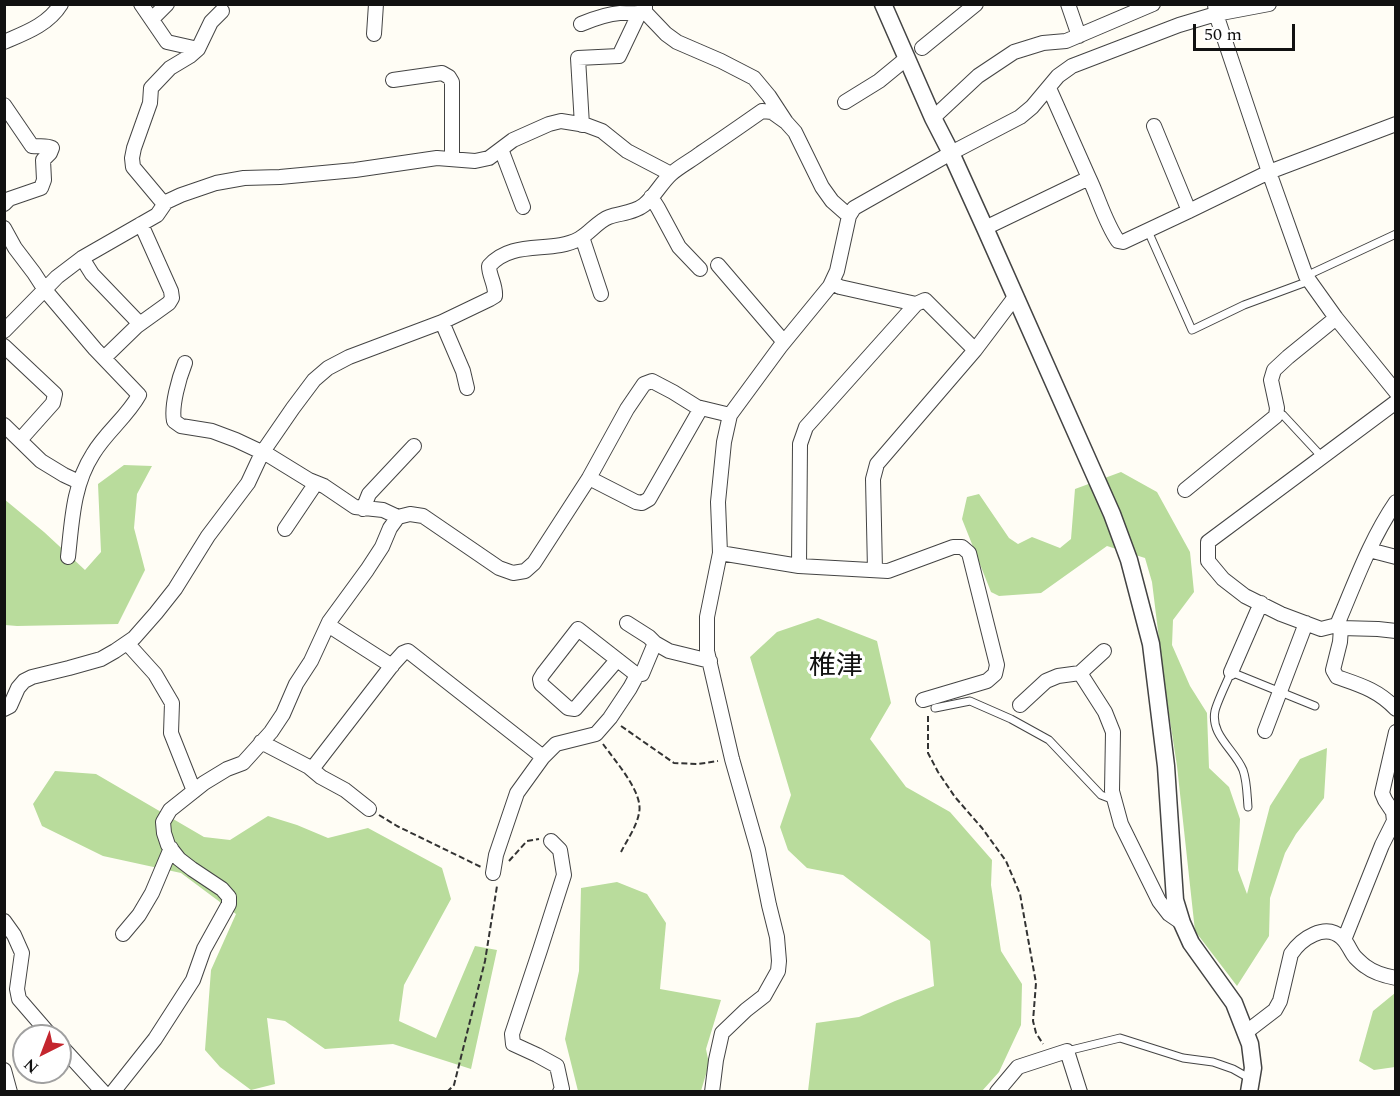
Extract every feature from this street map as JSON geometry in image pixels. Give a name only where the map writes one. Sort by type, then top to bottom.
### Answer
[{"type":"street","points":[[6,37],[35,28],[49,19],[61,4]]},
{"type":"street","points":[[141,4],[167,42],[198,49]]},
{"type":"street","points":[[152,19],[167,4]]},
{"type":"street","points":[[374,34],[376,4]]},
{"type":"street","points":[[883,4],[1112,514],[1129,560],[1151,644],[1166,766],[1175,900],[1191,943],[1234,1003],[1250,1044],[1253,1068],[1250,1085]]},
{"type":"street","points":[[922,48],[976,4]]},
{"type":"street","points":[[1068,4],[1079,36]]},
{"type":"street","points":[[933,118],[978,76],[1014,51],[1043,42],[1066,42],[1153,4]]},
{"type":"street","points":[[712,1092],[722,1033],[764,996],[778,971],[779,961],[777,937],[758,850],[732,759],[707,651],[707,617],[720,553],[718,502],[724,442],[730,415],[784,342],[832,283],[837,271],[849,216],[854,208],[1020,117],[1032,107],[1058,76],[1072,66],[1216,10],[1269,4]]},
{"type":"street","points":[[581,24],[600,17],[643,10]]},
{"type":"street","points":[[643,10],[677,42],[721,60],[754,78],[795,132],[822,187],[832,201],[849,216]]},
{"type":"street","points":[[582,125],[578,58],[619,56],[643,10]]},
{"type":"street","points":[[1216,10],[1269,172],[1308,279],[1395,392]]},
{"type":"street","points":[[164,204],[133,167],[134,148],[150,103],[151,88],[170,69],[198,49],[211,22],[222,11]]},
{"type":"street","points":[[845,102],[879,81],[907,58]]},
{"type":"street","points":[[393,80],[442,73],[449,76],[452,82],[452,159]]},
{"type":"street","points":[[1048,88],[1106,219],[1118,241],[1123,242],[1269,172],[1395,124]]},
{"type":"street","points":[[4,105],[32,146],[52,148],[43,160],[44,180],[41,188],[9,199],[4,204]]},
{"type":"street","points":[[4,709],[10,706],[18,688],[32,676],[101,658],[134,638],[175,589],[208,536],[248,483],[262,453],[293,408],[314,380],[328,368],[349,357],[442,322],[495,296],[489,266],[500,255],[535,247],[563,245],[582,237],[607,218],[643,206],[671,174],[762,111],[772,112],[786,122]]},
{"type":"street","points":[[4,331],[57,277],[82,258],[157,215],[166,202],[207,186],[244,178],[355,170],[437,158],[475,161],[489,158],[513,140],[561,121],[602,131],[627,151],[671,174]]},
{"type":"street","points":[[1154,126],[1189,211]]},
{"type":"street","points":[[501,149],[523,207]]},
{"type":"street","points":[[985,228],[1089,178]]},
{"type":"street","points":[[651,198],[679,247],[700,269]]},
{"type":"street","points":[[104,358],[172,298],[141,224]]},
{"type":"street","points":[[4,228],[15,248],[45,290],[139,395],[131,408],[93,453],[79,482],[71,524],[68,557]]},
{"type":"street","points":[[582,237],[601,294]]},
{"type":"street","points":[[82,258],[92,274],[140,324]]},
{"type":"street","points":[[718,265],[784,342]]},
{"type":"street","points":[[832,283],[840,288],[916,304]]},
{"type":"street","points":[[875,570],[873,479],[877,465],[975,350],[1015,297]]},
{"type":"street","points":[[799,566],[800,444],[806,427],[916,304],[925,300],[975,350]]},
{"type":"street","points":[[1185,490],[1276,416],[1271,380],[1274,370],[1336,318]]},
{"type":"street","points":[[442,322],[463,371],[467,388]]},
{"type":"street","points":[[4,346],[55,394],[53,403],[20,440]]},
{"type":"street","points":[[185,363],[173,414],[174,421],[181,426],[212,431],[236,440],[324,486],[355,507],[383,510],[398,517],[410,514],[423,516],[499,568],[513,573],[525,571],[534,563],[589,478],[627,408],[644,384],[652,381],[701,408],[730,415]]},
{"type":"street","points":[[1395,402],[1209,542],[1208,561],[1223,579],[1245,596],[1305,623],[1321,628],[1378,629],[1395,632]]},
{"type":"street","points":[[589,478],[636,502],[642,503],[649,499],[701,408]]},
{"type":"street","points":[[4,425],[41,461],[64,476],[79,482]]},
{"type":"street","points":[[363,509],[369,494],[414,446]]},
{"type":"street","points":[[285,529],[316,483]]},
{"type":"street","points":[[1395,502],[1369,550],[1339,627],[1340,642],[1334,670],[1337,677],[1383,696],[1395,709]]},
{"type":"street","points":[[113,1092],[155,1039],[193,980],[204,949],[229,904],[229,897],[222,889],[179,859],[164,833],[164,822],[170,810],[194,791],[227,769],[243,763],[283,714],[296,684],[311,661],[328,625],[382,547],[390,528],[398,517]]},
{"type":"street","points":[[720,553],[799,566],[888,571],[953,547],[962,547],[969,553],[997,665],[995,674],[987,681],[929,704]]},
{"type":"street","points":[[1369,550],[1395,556]]},
{"type":"street","points":[[1232,672],[1261,603]]},
{"type":"street","points":[[627,623],[669,651],[710,662]]},
{"type":"street","points":[[1265,730],[1305,623]]},
{"type":"street","points":[[328,625],[392,666]]},
{"type":"street","points":[[617,660],[575,709],[568,708],[541,684],[540,679],[543,674],[578,629],[637,675]]},
{"type":"street","points":[[127,643],[156,674],[172,703],[171,733],[194,791]]},
{"type":"street","points":[[495,874],[496,855],[518,793],[543,757],[556,744],[596,734],[610,718],[637,675],[642,674],[655,643]]},
{"type":"street","points":[[312,769],[392,666],[403,653],[408,651],[543,757]]},
{"type":"street","points":[[1020,705],[1046,681],[1058,676],[1080,673],[1104,651]]},
{"type":"street","points":[[1080,673],[1105,712],[1113,732],[1112,791],[1121,824],[1159,902],[1169,914],[1182,923]]},
{"type":"street","points":[[1344,940],[1382,844],[1394,821],[1393,812],[1382,793],[1395,732]]},
{"type":"street","points":[[261,742],[345,789],[369,809]]},
{"type":"street","points":[[550,841],[560,850],[564,875],[512,1034],[513,1044],[556,1066],[562,1089],[560,1092]]},
{"type":"street","points":[[123,934],[140,915],[171,848]]},
{"type":"street","points":[[4,921],[14,935],[22,953],[17,989],[19,999],[41,1024]]},
{"type":"street","points":[[1245,1033],[1275,1010],[1280,1000],[1291,954],[1307,937],[1317,932],[1340,935],[1355,957],[1368,968],[1395,978]]},
{"type":"street","points":[[997,1092],[1018,1068],[1067,1051],[1080,1092]]},
{"type":"street","points":[[72,1059],[103,1092]]},
{"type":"street","points":[[4,1070],[10,1092]]},
{"type":"lane","points":[[1148,231],[1192,330],[1244,305],[1308,279],[1395,234]]},
{"type":"lane","points":[[1276,411],[1322,457]]},
{"type":"lane","points":[[1248,807],[1242,769],[1222,740],[1215,724],[1215,712],[1232,672],[1315,706]]},
{"type":"lane","points":[[929,704],[970,701],[1011,719],[1049,740],[1101,795],[1114,800]]},
{"type":"lane","points":[[1067,1051],[1120,1038],[1183,1058],[1213,1062],[1233,1069],[1250,1085]]},
{"type":"path","points":[[929,704],[928,753],[955,796],[1006,861],[1020,894],[1036,983],[1033,1022],[1036,1033],[1051,1057]]},
{"type":"path","points":[[610,718],[674,764],[698,764],[732,759]]},
{"type":"path","points":[[596,734],[637,792],[640,804],[639,815],[621,852]]},
{"type":"path","points":[[369,809],[397,826],[495,874]]},
{"type":"path","points":[[495,874],[527,841],[538,839],[550,841]]},
{"type":"path","points":[[447,1092],[454,1085],[484,961],[497,888],[495,874]]},
{"type":"green space","points":[[124,465],[152,466],[137,494],[134,528],[145,570],[118,624],[5,625],[4,499],[85,570],[101,552],[98,484]]},
{"type":"green space","points":[[1121,472],[1157,492],[1190,552],[1194,592],[1173,620],[1172,645],[1190,686],[1207,713],[1209,768],[1229,787],[1240,819],[1238,870],[1247,894],[1270,806],[1300,759],[1327,748],[1324,798],[1296,834],[1285,853],[1270,898],[1269,936],[1237,986],[1195,931],[1177,766],[1152,582],[1145,558],[1107,546],[1041,593],[999,596],[991,592],[962,519],[967,497],[979,494],[1009,538],[1018,544],[1032,537],[1060,548],[1071,539],[1075,489]]},
{"type":"green space","points":[[818,618],[877,641],[891,703],[870,739],[906,787],[950,812],[992,860],[991,885],[1001,951],[1022,984],[1021,1025],[999,1072],[982,1091],[808,1091],[816,1023],[859,1017],[934,986],[930,941],[843,875],[807,868],[788,850],[780,827],[791,795],[750,657],[777,632]]},
{"type":"green space","points":[[55,771],[96,774],[204,837],[230,840],[268,816],[328,838],[368,828],[442,868],[451,899],[404,985],[399,1021],[436,1038],[475,946],[497,950],[471,1069],[393,1044],[325,1049],[285,1021],[267,1018],[275,1084],[251,1090],[220,1067],[205,1050],[211,970],[236,914],[181,873],[103,856],[42,826],[33,804]]},
{"type":"green space","points":[[617,882],[647,894],[666,923],[660,989],[721,1000],[706,1049],[709,1064],[701,1091],[578,1091],[565,1039],[579,971],[581,888]]},
{"type":"green space","points":[[1395,993],[1395,1067],[1374,1070],[1359,1061],[1373,1011]]},
{"type":"district","name":"椎津","points":[[836,669]]}]
